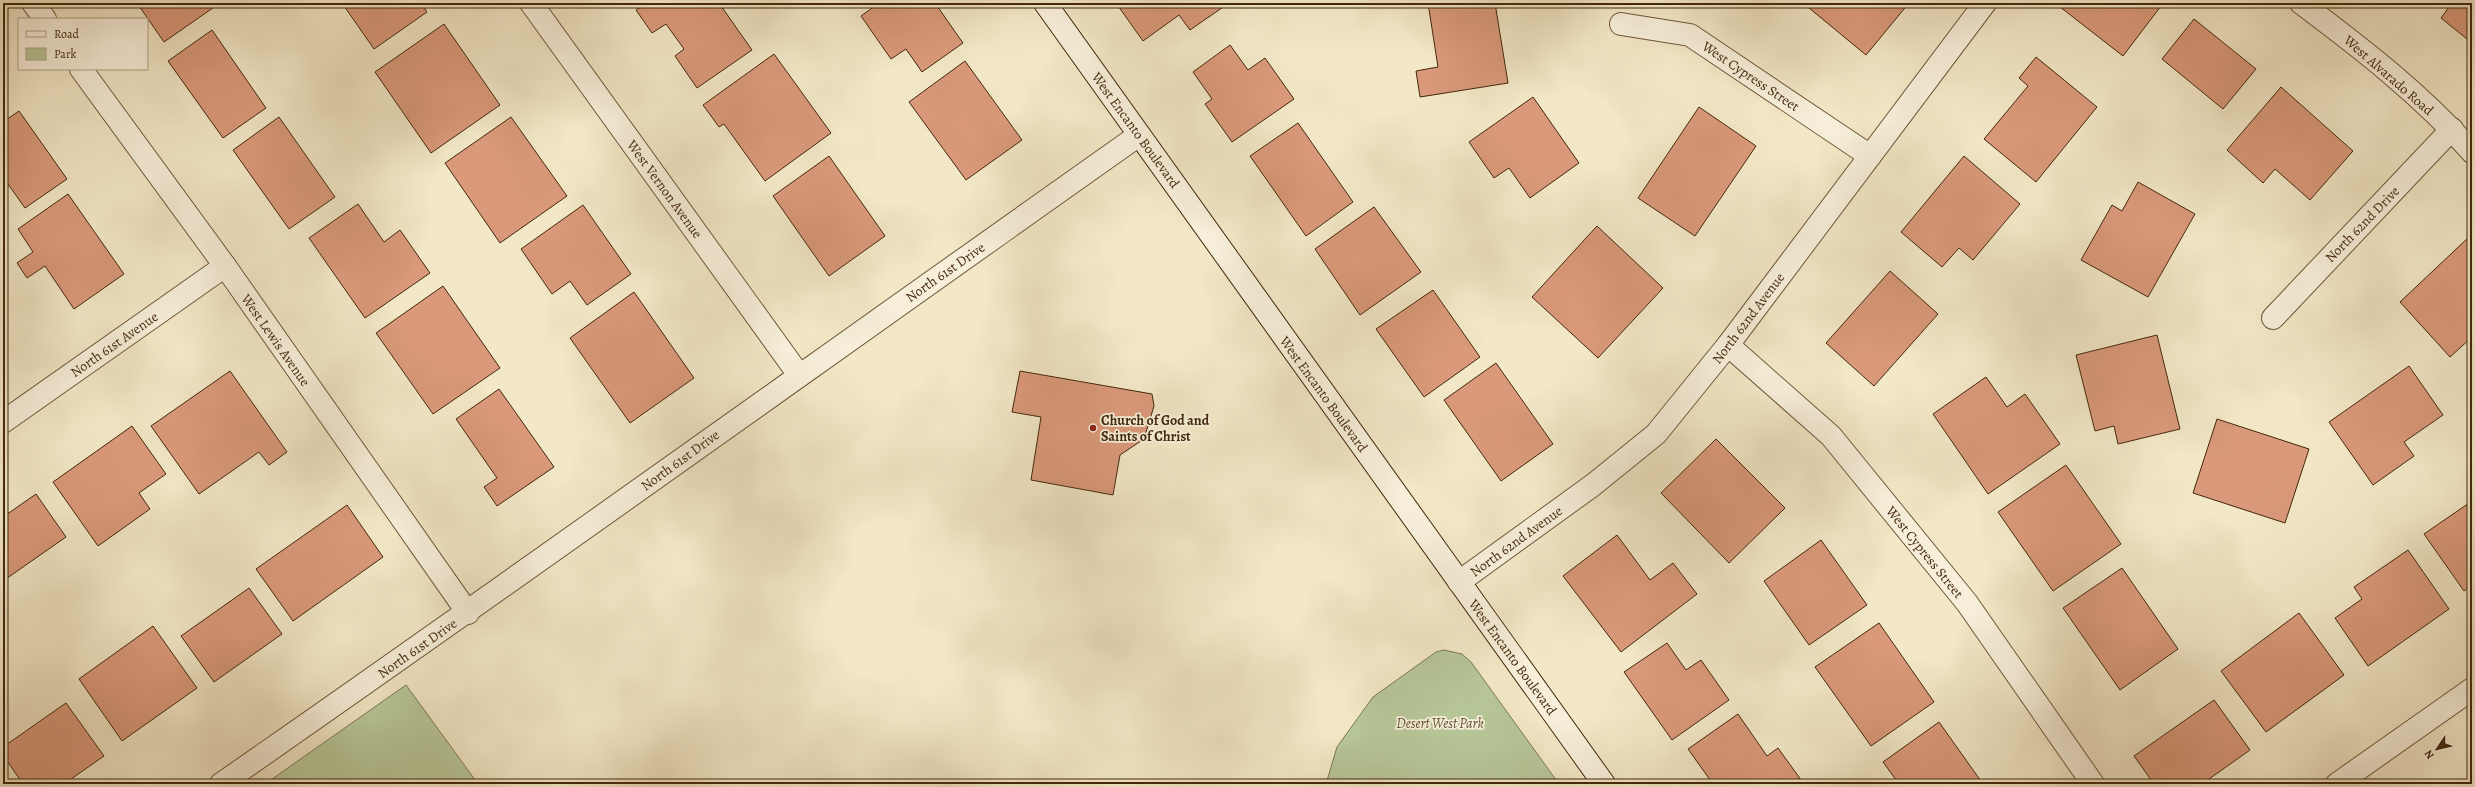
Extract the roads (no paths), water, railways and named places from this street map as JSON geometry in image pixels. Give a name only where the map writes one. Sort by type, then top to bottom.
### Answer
[{"type":"street","points":[[33,3],[44,18]]},
{"type":"street","name":"West Vernon Avenue","points":[[531,3],[799,375]]},
{"type":"street","name":"West Encanto Boulevard","points":[[1045,3],[1604,784]]},
{"type":"street","name":"North 62nd Avenue","points":[[1459,582],[1593,484],[1656,434],[1728,345],[1985,3]]},
{"type":"street","name":"West Alvarado Road","points":[[2301,3],[2368,54],[2452,129],[2472,152]]},
{"type":"street","name":"West Cypress Street","points":[[1621,24],[1690,35],[1870,156]]},
{"type":"street","name":"West Lewis Avenue","points":[[82,70],[225,266],[468,613]]},
{"type":"street","name":"North 62nd Drive","points":[[2273,318],[2452,129]]},
{"type":"street","name":"North 61st Drive","points":[[221,784],[468,613],[799,375],[1140,136]]},
{"type":"street","name":"North 61st Avenue","points":[[3,422],[225,266]]},
{"type":"street","name":"West Cypress Street","points":[[1728,345],[1831,436],[1967,603],[2093,784]]},
{"type":"street","points":[[2337,784],[2472,689]]},
{"type":"place","name":"Church of God and Saints of Christ","points":[[1093,428]]},
{"type":"park label","name":"Desert West Park","points":[[1440,723]]}]
